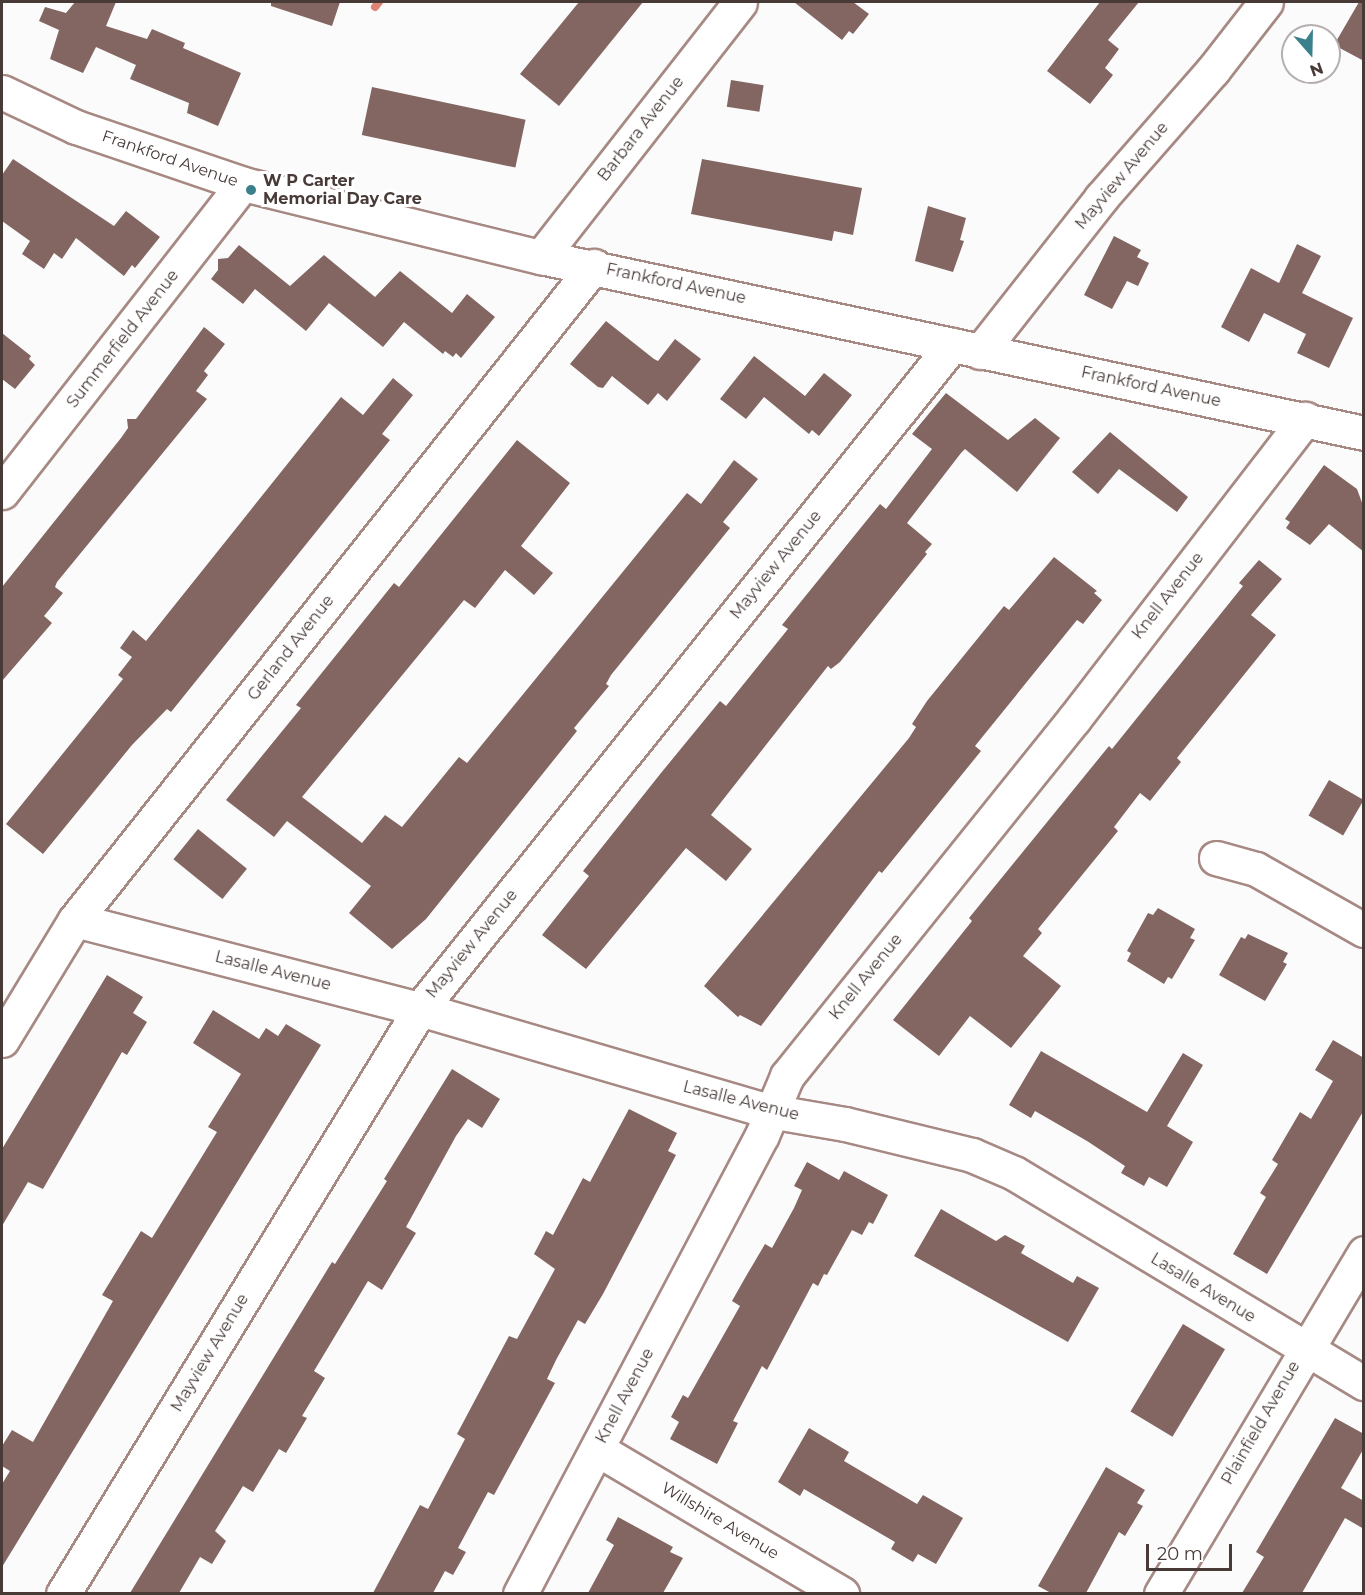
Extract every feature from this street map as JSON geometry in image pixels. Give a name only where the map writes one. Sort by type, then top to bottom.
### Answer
[{"type":"street","name":"Barbara Avenue","points":[[541,257],[740,2]]},
{"type":"street","name":"Mayview Avenue","points":[[63,1593],[420,1009],[966,348],[1213,70],[1266,2]]},
{"type":"street","name":"Frankford Avenue","points":[[2,92],[75,127],[243,184],[541,257],[594,266],[966,348],[1305,418],[1364,433]]},
{"type":"street","name":"Summerfield Avenue","points":[[2,492],[243,184]]},
{"type":"street","name":"Gerland Avenue","points":[[2,1040],[75,920],[594,266]]},
{"type":"street","name":"Knell Avenue","points":[[520,1593],[762,1135],[770,1111],[787,1076],[1074,719],[1305,418]]},
{"type":"street","points":[[1216,858],[1256,869],[1364,930]]},
{"type":"street","name":"Lasalle Avenue","points":[[75,920],[420,1009],[770,1111],[845,1124],[972,1155],[1014,1173],[1364,1383]]},
{"type":"street","name":"Plainfield Avenue","points":[[1161,1593],[1305,1348],[1364,1253]]},
{"type":"street","name":"Willshire Avenue","points":[[597,1449],[842,1593]]},
{"type":"building","points":[[75,2],[116,2],[106,26],[147,39],[152,29],[185,43],[183,48],[241,73],[218,126],[187,113],[189,103],[130,79],[136,65],[96,47],[83,73],[50,59],[59,30],[39,21],[45,7],[66,13]]},
{"type":"building","points":[[271,2],[340,2],[332,26],[271,6]]},
{"type":"building","points":[[579,2],[643,2],[559,106],[520,74]]},
{"type":"building","points":[[794,2],[853,2],[869,14],[853,34],[849,31],[842,40]]},
{"type":"building","points":[[1100,2],[1139,2],[1108,40],[1119,49],[1105,68],[1113,75],[1090,104],[1047,71]]},
{"type":"building","points":[[1359,2],[1364,2],[1364,61],[1341,49],[1341,33]]},
{"type":"building","points":[[731,80],[764,85],[759,112],[727,107]]},
{"type":"building","points":[[372,87],[526,120],[515,168],[362,135]]},
{"type":"building","points":[[13,159],[114,226],[126,211],[160,237],[135,268],[132,265],[124,276],[76,238],[62,259],[54,253],[44,269],[22,254],[30,241],[2,221],[2,175]]},
{"type":"building","points":[[702,159],[862,188],[853,235],[834,231],[832,241],[691,214]]},
{"type":"building","points":[[928,206],[966,218],[960,240],[964,241],[953,272],[915,261]]},
{"type":"building","points":[[1114,236],[1141,250],[1137,257],[1149,263],[1138,286],[1127,281],[1112,309],[1084,295]]},
{"type":"building","points":[[1297,244],[1321,256],[1302,293],[1353,318],[1329,368],[1297,353],[1306,334],[1264,313],[1249,342],[1221,327],[1251,268],[1279,283]]},
{"type":"building","points":[[239,245],[290,286],[324,255],[375,297],[400,271],[452,313],[467,294],[495,317],[461,358],[456,353],[453,357],[445,351],[443,354],[404,322],[383,347],[329,303],[306,331],[255,289],[243,304],[211,279],[218,270],[218,259],[228,258]]},
{"type":"building","points":[[606,321],[658,361],[675,339],[701,359],[667,401],[658,393],[648,405],[612,376],[603,388],[598,387],[570,364]]},
{"type":"building","points":[[204,327],[225,344],[204,371],[208,375],[196,391],[207,399],[57,582],[55,587],[63,593],[44,616],[52,623],[2,681],[2,587],[121,438],[128,428],[127,419],[136,419]]},
{"type":"building","points":[[2,333],[31,356],[29,359],[35,365],[15,389],[2,379]]},
{"type":"building","points":[[754,356],[805,396],[824,373],[852,395],[819,436],[812,430],[809,434],[764,397],[746,419],[720,399]]},
{"type":"building","points":[[393,378],[413,395],[382,434],[390,440],[171,712],[167,709],[132,745],[43,854],[6,824],[123,679],[118,675],[132,657],[120,648],[133,630],[146,641],[341,397],[363,415]]},
{"type":"building","points":[[946,393],[1008,440],[1035,418],[1060,438],[1017,492],[965,449],[961,453],[907,523],[932,544],[925,552],[927,554],[840,662],[831,669],[828,666],[711,815],[752,849],[726,881],[686,848],[586,969],[542,935],[589,876],[583,871],[661,773],[720,701],[726,706],[788,629],[782,625],[880,504],[886,509],[932,449],[912,434]]},
{"type":"building","points":[[1110,432],[1188,497],[1177,512],[1119,469],[1098,494],[1072,472]]},
{"type":"building","points":[[517,440],[570,483],[521,546],[553,573],[534,595],[505,570],[475,608],[464,600],[302,797],[362,843],[385,815],[402,827],[459,757],[467,763],[687,493],[701,504],[734,460],[758,479],[723,522],[730,528],[611,675],[606,684],[609,686],[574,728],[577,731],[426,919],[392,949],[349,913],[371,886],[287,821],[274,837],[226,800],[301,708],[296,705],[394,583],[399,587]]},
{"type":"building","points":[[1324,465],[1357,489],[1364,508],[1364,552],[1329,524],[1310,545],[1286,528],[1290,522],[1285,519]]},
{"type":"building","points":[[1054,557],[1097,591],[1094,593],[1102,600],[1083,624],[1077,620],[975,746],[981,751],[882,873],[879,871],[761,1026],[740,1015],[738,1017],[704,986],[909,738],[916,727],[912,724],[927,701],[1004,606],[1009,610]]},
{"type":"building","points":[[1259,560],[1282,579],[1251,615],[1276,635],[1177,758],[1181,762],[1150,801],[1140,793],[1114,827],[1118,831],[1038,929],[1042,933],[1023,956],[1061,986],[1011,1048],[970,1016],[939,1056],[893,1020],[972,921],[969,918],[1109,746],[1112,749],[1243,586],[1239,583]]},
{"type":"building","points":[[1329,780],[1364,800],[1343,836],[1308,816]]},
{"type":"building","points":[[198,829],[247,869],[222,899],[173,859]]},
{"type":"building","points":[[1158,908],[1195,929],[1190,938],[1195,940],[1172,979],[1168,977],[1164,984],[1127,961],[1131,953],[1127,951],[1148,913],[1153,915]]},
{"type":"building","points":[[1248,934],[1288,953],[1283,962],[1287,964],[1265,1001],[1219,975],[1241,937],[1245,939]]},
{"type":"building","points":[[107,975],[143,997],[133,1013],[147,1022],[127,1055],[122,1052],[43,1189],[28,1182],[2,1226],[2,1149]]},
{"type":"building","points":[[213,1010],[259,1039],[266,1028],[278,1036],[286,1024],[321,1045],[2,1567],[2,1484],[10,1471],[2,1466],[2,1446],[12,1430],[33,1442],[113,1301],[102,1295],[141,1231],[152,1238],[217,1132],[208,1127],[241,1074],[193,1043]]},
{"type":"building","points":[[1333,1040],[1364,1058],[1364,1110],[1267,1274],[1233,1254],[1266,1197],[1260,1193],[1278,1164],[1272,1160],[1300,1112],[1311,1119],[1333,1081],[1315,1070]]},
{"type":"building","points":[[1041,1051],[1147,1112],[1183,1053],[1203,1065],[1167,1126],[1193,1142],[1167,1187],[1149,1177],[1144,1186],[1121,1173],[1125,1166],[1087,1141],[1035,1111],[1031,1118],[1009,1105]]},
{"type":"building","points":[[452,1069],[500,1099],[482,1128],[468,1119],[456,1136],[406,1227],[416,1233],[382,1290],[368,1281],[314,1371],[325,1378],[302,1416],[307,1418],[286,1453],[279,1449],[253,1492],[243,1486],[215,1531],[226,1541],[212,1564],[200,1557],[179,1593],[130,1593],[332,1262],[335,1264],[387,1181],[384,1179]]},
{"type":"building","points":[[629,1109],[677,1133],[668,1151],[676,1155],[603,1294],[585,1324],[578,1320],[556,1360],[547,1379],[555,1383],[494,1495],[488,1492],[458,1548],[466,1552],[453,1575],[445,1571],[433,1593],[373,1593],[420,1505],[428,1509],[465,1439],[457,1434],[509,1336],[517,1339],[555,1269],[534,1254],[546,1231],[553,1235],[583,1178],[590,1182]]},
{"type":"building","points":[[807,1162],[839,1180],[844,1171],[888,1195],[873,1224],[869,1222],[862,1235],[852,1230],[827,1275],[824,1274],[818,1286],[813,1283],[767,1370],[762,1366],[733,1421],[738,1423],[717,1464],[670,1439],[679,1422],[671,1417],[683,1395],[688,1398],[740,1306],[732,1301],[765,1244],[772,1248],[794,1208],[802,1190],[794,1186]]},
{"type":"building","points":[[941,1209],[996,1241],[1005,1235],[1025,1246],[1021,1253],[1073,1283],[1077,1276],[1099,1288],[1068,1342],[914,1256]]},
{"type":"building","points":[[1183,1324],[1225,1349],[1172,1437],[1130,1411]]},
{"type":"building","points":[[1335,1418],[1364,1434],[1364,1448],[1341,1488],[1364,1501],[1364,1529],[1345,1518],[1302,1593],[1242,1593],[1264,1557],[1256,1552]]},
{"type":"building","points":[[809,1428],[849,1452],[844,1461],[917,1504],[923,1495],[963,1518],[936,1564],[918,1554],[913,1562],[891,1549],[895,1542],[804,1489],[800,1496],[778,1482]]},
{"type":"building","points":[[1106,1467],[1145,1490],[1137,1503],[1143,1506],[1125,1536],[1119,1532],[1086,1593],[1051,1593],[1038,1586]]},
{"type":"building","points":[[618,1517],[673,1547],[670,1552],[683,1558],[663,1593],[588,1593],[614,1545],[606,1540]]},
{"type":"waterway","points":[[375,7],[379,2]]},
{"type":"place","name":"W P Carter Memorial Day Care","points":[[251,190]]}]
